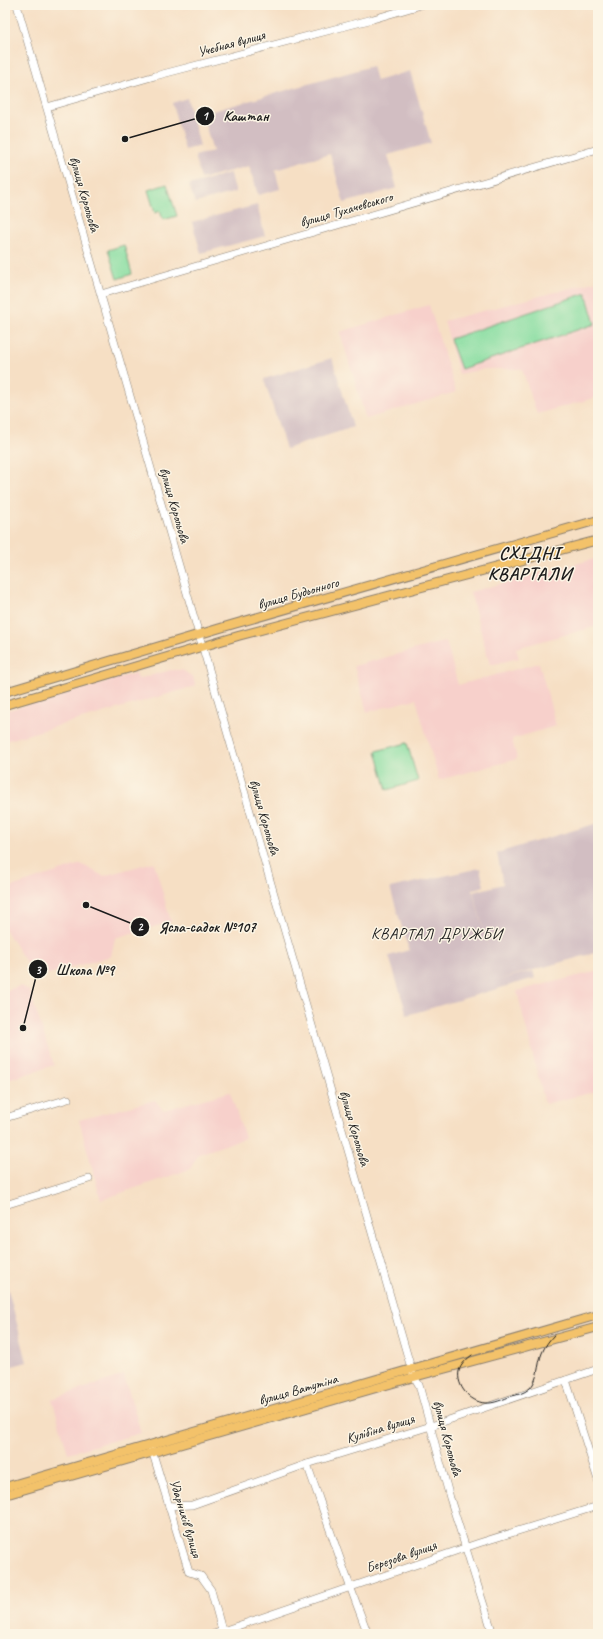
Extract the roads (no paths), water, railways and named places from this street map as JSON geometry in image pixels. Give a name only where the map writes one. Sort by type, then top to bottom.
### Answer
[{"type":"main road","name":"вулиця Будьонного","points":[[5,692],[199,634],[598,520]]},
{"type":"main road","name":"вулиця Будьонного","points":[[5,705],[238,636],[598,540]]},
{"type":"main road","name":"вулиця Ватутіна","points":[[5,1495],[152,1449],[413,1373],[598,1316]]},
{"type":"main road","name":"вулиця Ватутіна","points":[[413,1373],[598,1327]]},
{"type":"main road","name":"вулиця Ватутіна","points":[[5,1487],[152,1449]]},
{"type":"street","name":"вулиця Корольова","points":[[17,5],[413,1373],[419,1385],[450,1498],[493,1634]]},
{"type":"street","name":"Учєбная вулиця","points":[[47,107],[155,76],[422,5]]},
{"type":"street","name":"вулиця Тухачевського","points":[[101,294],[598,149]]},
{"type":"street","points":[[5,1118],[68,1099]]},
{"type":"street","points":[[5,1205],[89,1179]]},
{"type":"street","name":"Кулібіна вулиця","points":[[169,1506],[192,1505],[307,1464],[431,1426],[598,1369]]},
{"type":"street","points":[[566,1380],[598,1480]]},
{"type":"street","name":"Ударників вулиця","points":[[152,1449],[189,1572],[201,1576],[211,1590],[223,1632]]},
{"type":"street","points":[[307,1464],[368,1634]]},
{"type":"street","name":"Березова вулиця","points":[[214,1634],[466,1548],[598,1506]]},
{"type":"tram line","points":[[472,1355],[466,1360],[459,1371],[462,1387],[474,1400],[485,1403],[495,1402],[523,1393],[529,1389],[535,1381],[542,1353],[547,1343],[554,1335]]},
{"type":"place","name":"Каштан","points":[[125,139]]},
{"type":"place","name":"Ясла-садок №107","points":[[86,905]]},
{"type":"place","name":"Школа №9","points":[[23,1028]]},
{"type":"district","name":"СХІДНІ КВАРТАЛИ","points":[[530,563]]},
{"type":"district","name":"КВАРТАЛ ДРУЖБИ","points":[[437,933]]}]
